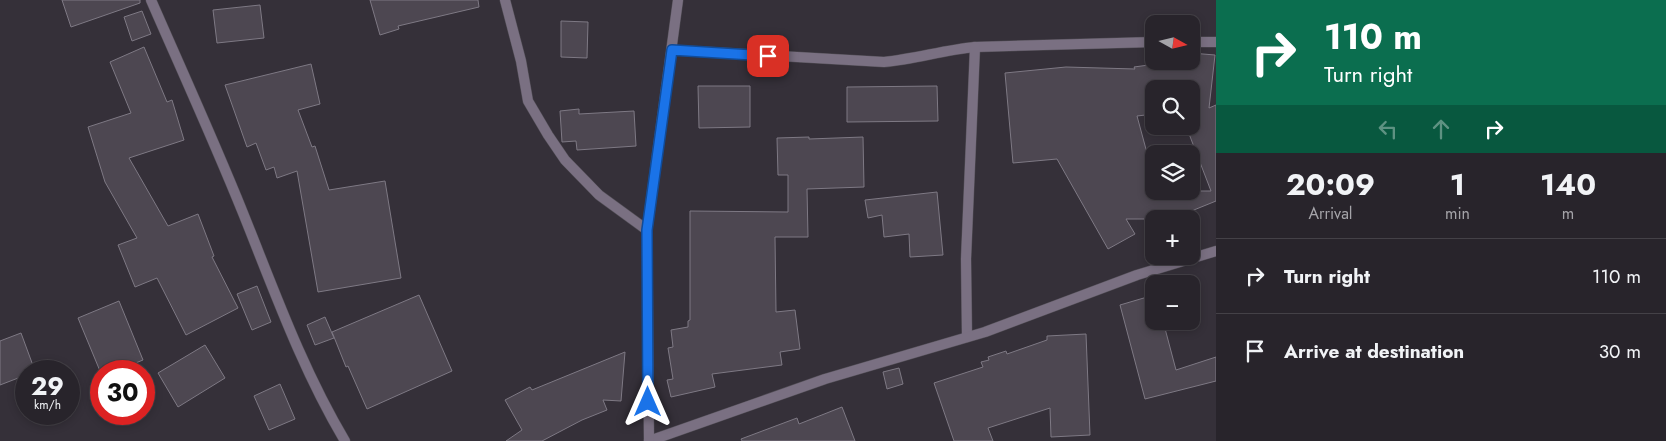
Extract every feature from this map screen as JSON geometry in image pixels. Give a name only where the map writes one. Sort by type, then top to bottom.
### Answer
[{"type":"street","points":[[151,0],[233,189],[300,353],[325,409],[345,441]]},
{"type":"street","points":[[505,0],[521,61],[528,101],[548,135],[565,160],[599,196],[647,230]]},
{"type":"street","points":[[678,0],[647,230],[649,441],[825,379],[985,332],[1137,275],[1216,251]]},
{"type":"street","points":[[672,50],[884,62],[910,60],[955,49],[976,47],[1145,42]]},
{"type":"street","points":[[1200,42],[1216,42]]},
{"type":"street","points":[[967,337],[966,259],[976,47]]},
{"type":"building","points":[[62,0],[140,0],[140,3],[71,27]]},
{"type":"building","points":[[370,0],[478,0],[479,7],[398,26],[399,29],[380,35]]},
{"type":"building","points":[[260,5],[264,38],[217,43],[213,10]]},
{"type":"building","points":[[142,11],[151,34],[132,41],[124,17]]},
{"type":"building","points":[[561,21],[588,22],[587,58],[561,57]]},
{"type":"building","points":[[144,47],[167,102],[172,100],[184,140],[129,158],[168,226],[198,214],[214,256],[212,257],[238,308],[186,335],[157,278],[135,287],[118,245],[137,238],[105,182],[88,127],[131,113],[110,62]]},
{"type":"building","points":[[1200,54],[1215,55],[1209,108],[1216,105],[1216,201],[1194,210],[1145,210],[1145,219],[1126,219],[1135,234],[1108,249],[1057,159],[1013,163],[1005,73],[1066,67],[1135,69],[1134,67],[1145,66],[1145,70],[1200,70]],"holes":[[[1145,80],[1200,80],[1200,135],[1189,135],[1193,145],[1200,145],[1200,162],[1211,191],[1200,191],[1200,200],[1145,200],[1145,146],[1137,116],[1145,115]]]},
{"type":"building","points":[[311,64],[320,104],[298,110],[312,147],[315,146],[329,190],[385,181],[401,278],[318,292],[297,171],[277,178],[274,167],[266,170],[256,143],[247,147],[225,85]]},
{"type":"building","points":[[698,86],[750,86],[750,127],[699,128]]},
{"type":"building","points":[[937,86],[938,121],[847,122],[847,87]]},
{"type":"building","points":[[579,109],[579,114],[634,111],[636,146],[577,150],[576,141],[562,142],[560,111]]},
{"type":"building","points":[[809,137],[809,139],[863,137],[864,187],[807,189],[808,237],[775,237],[776,312],[795,310],[800,349],[780,352],[782,365],[712,374],[715,387],[671,397],[667,380],[673,379],[668,348],[673,347],[671,330],[688,327],[688,321],[690,320],[690,211],[788,212],[788,175],[778,175],[777,138]]},
{"type":"building","points":[[937,192],[943,255],[910,257],[909,234],[884,237],[882,215],[868,218],[865,200]]},
{"type":"building","points":[[257,286],[271,322],[252,330],[237,294]]},
{"type":"building","points":[[419,295],[452,371],[367,409],[348,366],[346,367],[332,332]]},
{"type":"building","points":[[1145,298],[1145,330],[1165,330],[1176,370],[1216,357],[1216,381],[1145,399],[1120,305]]},
{"type":"building","points":[[119,301],[143,360],[95,360],[78,318]]},
{"type":"building","points":[[325,317],[334,338],[315,345],[307,325]]},
{"type":"building","points":[[21,333],[31,360],[15,360],[15,379],[0,385],[0,341]]},
{"type":"building","points":[[1086,334],[1090,435],[1051,437],[1050,408],[988,428],[993,441],[954,441],[934,383],[983,367],[981,362],[989,360],[988,357],[1006,351],[1007,354],[1047,340],[1047,336]]},
{"type":"building","points":[[205,345],[225,378],[178,407],[158,373]]},
{"type":"building","points":[[625,352],[621,401],[603,400],[607,410],[582,420],[542,441],[506,441],[522,430],[505,400],[530,387],[532,390]]},
{"type":"building","points":[[899,368],[903,384],[887,389],[883,372]]},
{"type":"building","points":[[280,384],[295,419],[269,430],[254,396]]},
{"type":"building","points":[[842,407],[855,441],[742,441],[741,439],[797,418],[799,424]]},
{"type":"route","points":[[648,402],[647,230],[672,50],[768,56]]}]
